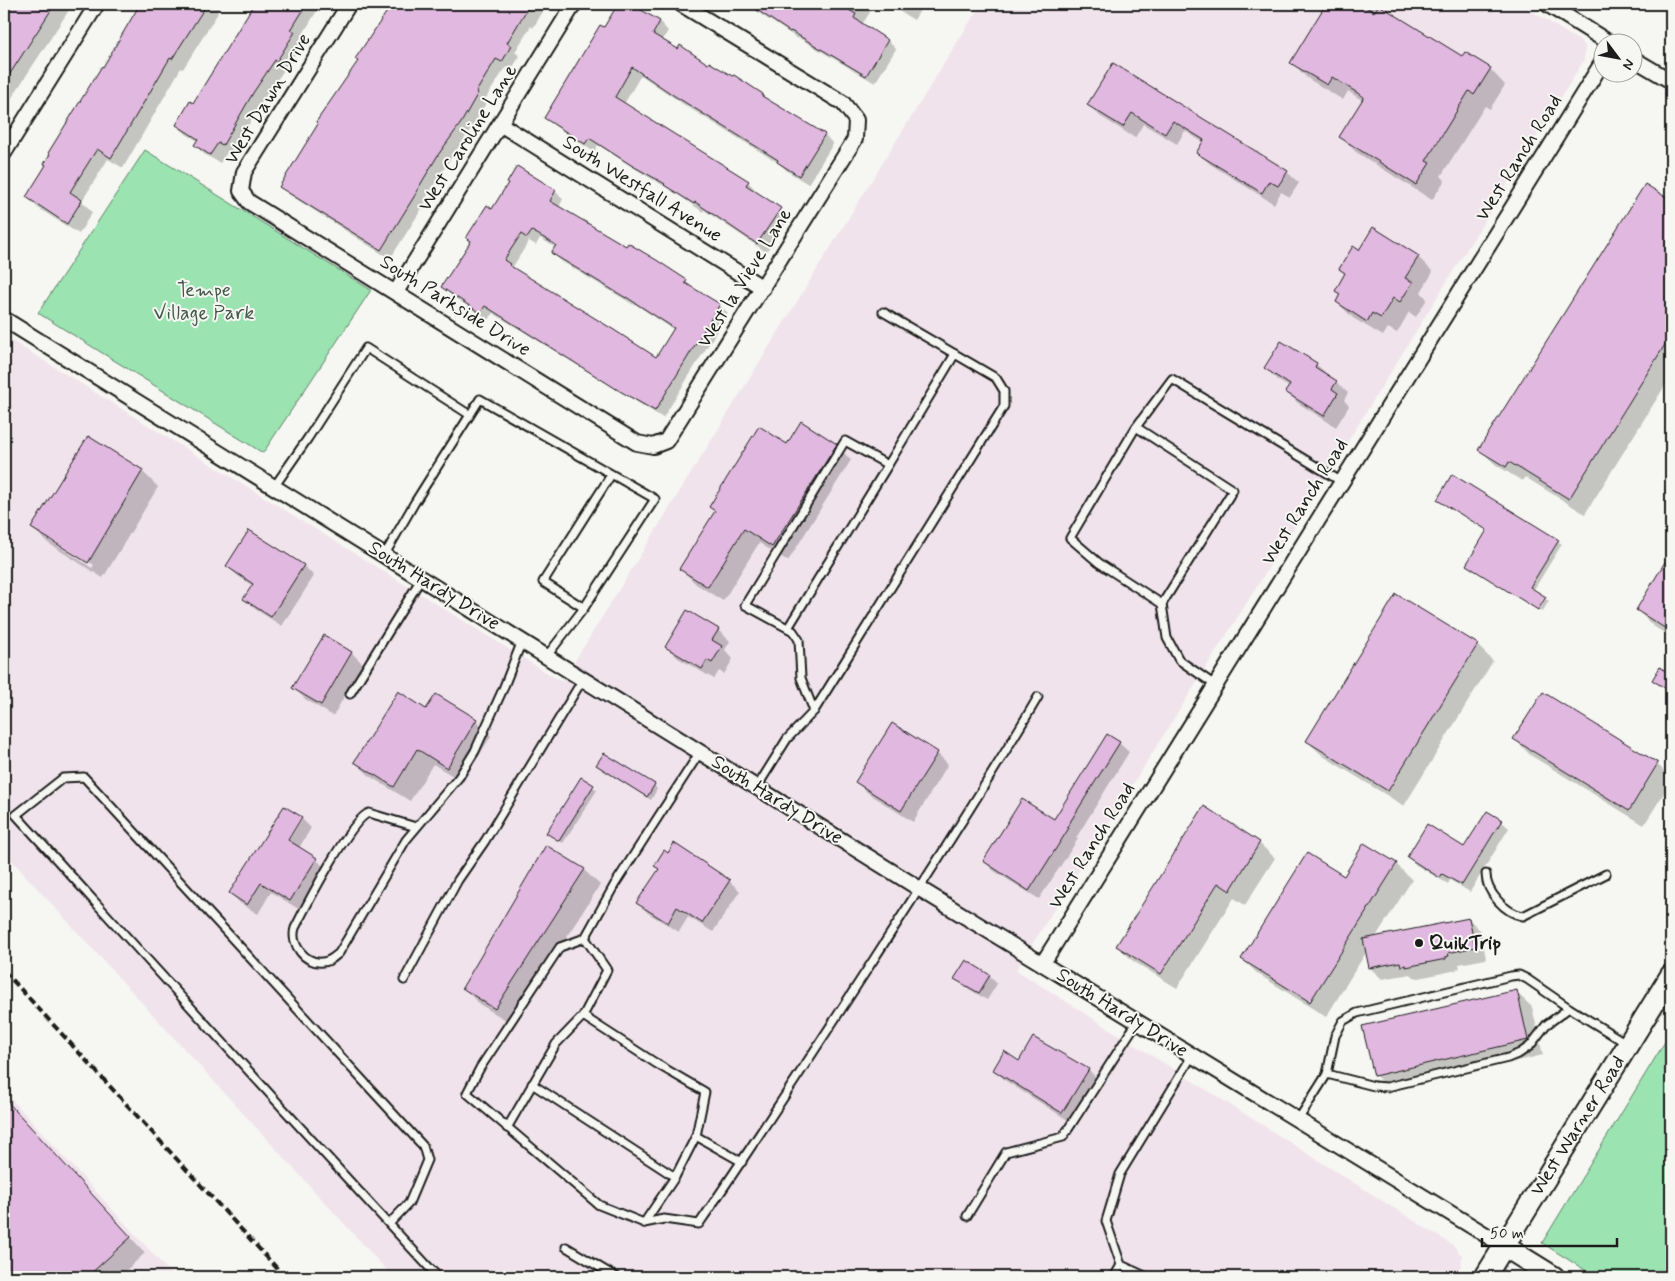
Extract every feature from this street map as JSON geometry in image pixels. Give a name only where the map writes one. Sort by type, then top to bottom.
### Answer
[{"type":"main road","name":"West Warner Road","points":[[1485,1277],[1671,975]]},
{"type":"main road","name":"South Hardy Drive","points":[[1504,1246],[1554,1277]]},
{"type":"street","points":[[4,153],[8,138],[97,4]]},
{"type":"street","name":"West Dawn Drive","points":[[241,191],[244,172],[349,4]]},
{"type":"street","name":"West Caroline Lane","points":[[396,292],[574,4]]},
{"type":"street","name":"West la Vieve Lane","points":[[653,446],[666,441],[855,139],[856,120],[843,103],[680,4]]},
{"type":"street","points":[[1547,4],[1592,32]]},
{"type":"street","points":[[1642,64],[1671,81]]},
{"type":"street","name":"West Ranch Road","points":[[1043,964],[1592,79]]},
{"type":"street","name":"South Westfall Avenue","points":[[500,124],[762,288]]},
{"type":"street","name":"South Parkside Drive","points":[[241,191],[249,202],[637,443],[653,446]]},
{"type":"street","name":"South Hardy Drive","points":[[4,319],[920,889],[1504,1246]]},
{"type":"lane","points":[[757,787],[787,739],[814,711],[1004,406],[1004,391],[996,378],[883,312]]},
{"type":"lane","points":[[274,487],[366,348],[470,415]]},
{"type":"lane","points":[[788,628],[955,354]]},
{"type":"lane","points":[[1162,604],[1099,563],[1070,538],[1136,427],[1172,379],[1342,482]]},
{"type":"lane","points":[[384,556],[415,502],[480,399],[655,499],[584,608],[546,657]]},
{"type":"lane","points":[[1136,427],[1233,490],[1162,604],[1167,638],[1179,660],[1216,685]]},
{"type":"lane","points":[[814,711],[800,678],[799,640],[792,630],[745,605],[845,441],[888,465]]},
{"type":"lane","points":[[584,608],[542,582],[611,475]]},
{"type":"lane","points":[[350,694],[421,579]]},
{"type":"lane","points":[[416,828],[369,813],[364,814],[354,825],[311,896],[295,928],[293,934],[295,943],[299,951],[306,958],[322,962],[330,960],[339,953],[406,840],[459,777],[475,752],[522,641]]},
{"type":"lane","points":[[404,980],[458,880],[485,841],[583,680]]},
{"type":"lane","points":[[700,752],[615,884],[585,938],[560,947],[480,1068],[467,1093],[599,1205],[644,1223],[664,1219],[700,1224],[920,889],[993,774],[1038,697]]},
{"type":"lane","points":[[388,1224],[409,1203],[427,1160],[423,1146],[84,777],[63,778],[16,814],[307,1137],[388,1224],[438,1277]]},
{"type":"lane","points":[[1486,874],[1486,881],[1500,903],[1514,914],[1523,916],[1606,874]]},
{"type":"lane","points":[[507,1128],[556,1044],[583,1016],[607,970],[585,938]]},
{"type":"lane","points":[[1298,1120],[1327,1074],[1335,1036],[1344,1022],[1357,1013],[1519,975],[1628,1045]]},
{"type":"lane","points":[[1327,1074],[1374,1086],[1388,1087],[1508,1058],[1530,1046],[1546,1025],[1569,1008]]},
{"type":"lane","points":[[583,1016],[657,1064],[705,1092],[696,1136],[674,1177],[644,1223]]},
{"type":"lane","points":[[967,1216],[1006,1152],[1063,1137],[1137,1022]]},
{"type":"lane","points":[[1114,1277],[1120,1265],[1106,1221],[1120,1174],[1192,1056]]},
{"type":"lane","points":[[532,1084],[674,1177]]},
{"type":"lane","points":[[696,1136],[742,1162]]},
{"type":"lane","points":[[566,1248],[616,1277]]},
{"type":"lane","points":[[1120,1265],[1147,1277]]},
{"type":"shaded area","points":[[981,4],[1520,4],[1585,46],[1584,60],[1335,462],[1016,970],[1454,1246],[1462,1256],[1461,1265],[1454,1277],[393,1277],[4,852],[4,336],[562,682]]},
{"type":"shaded area","points":[[4,1091],[174,1277],[4,1277]]},
{"type":"green space","name":"Tempe Village Park","points":[[145,150],[371,290],[263,453],[38,313]]},
{"type":"green space","points":[[1671,1032],[1671,1277],[1596,1277],[1542,1243]]},
{"type":"building","points":[[4,4],[55,4],[4,83]]},
{"type":"building","points":[[140,4],[207,4],[172,59],[170,58],[111,158],[97,149],[70,192],[82,200],[67,224],[26,197],[46,165],[44,164],[50,154],[48,153],[103,67]]},
{"type":"building","points":[[254,4],[307,4],[291,30],[295,32],[277,61],[275,60],[253,93],[223,145],[218,143],[210,155],[194,145],[198,139],[176,125],[190,101],[193,103]]},
{"type":"building","points":[[392,4],[530,4],[507,43],[511,46],[502,62],[496,59],[476,92],[478,93],[461,123],[438,155],[381,250],[279,187],[318,124],[316,122],[358,61],[355,59]]},
{"type":"building","points":[[618,4],[631,4],[660,21],[653,34],[678,49],[680,45],[708,64],[709,62],[732,76],[734,75],[763,94],[762,96],[825,134],[799,176],[777,162],[778,160],[673,95],[632,67],[615,97],[749,181],[746,185],[781,208],[757,244],[695,202],[694,204],[589,138],[585,144],[544,118],[600,25],[604,27]]},
{"type":"building","points":[[748,4],[838,4],[856,14],[854,18],[888,40],[866,76],[790,32]]},
{"type":"building","points":[[1326,4],[1361,4],[1374,12],[1379,5],[1462,56],[1465,52],[1491,68],[1474,95],[1469,91],[1426,161],[1430,163],[1416,185],[1339,137],[1364,97],[1332,77],[1327,85],[1290,63]]},
{"type":"building","points":[[1113,63],[1288,171],[1278,186],[1269,181],[1262,193],[1196,153],[1204,140],[1173,121],[1165,134],[1132,113],[1123,127],[1087,105]]},
{"type":"building","points":[[517,166],[556,190],[550,201],[626,246],[628,243],[658,261],[687,280],[685,283],[720,304],[655,411],[618,390],[485,306],[480,313],[441,287],[471,241],[466,238],[487,205],[492,209]],"holes":[[[532,231],[556,245],[551,253],[674,328],[656,357],[509,265],[504,260],[521,234],[527,238]]]},
{"type":"building","points":[[1645,184],[1669,199],[1666,203],[1671,206],[1671,335],[1569,499],[1509,462],[1506,467],[1478,450]]},
{"type":"building","points":[[1373,227],[1419,256],[1405,278],[1413,282],[1400,302],[1393,298],[1381,318],[1372,313],[1367,322],[1336,302],[1340,294],[1335,291],[1345,273],[1339,269],[1353,246],[1359,250]]},
{"type":"building","points":[[1281,341],[1317,363],[1315,367],[1337,381],[1332,389],[1338,393],[1324,416],[1285,392],[1290,385],[1264,368]]},
{"type":"building","points":[[801,421],[837,444],[772,547],[744,529],[708,587],[679,569],[715,511],[709,507],[759,426],[787,444]]},
{"type":"building","points":[[88,436],[143,470],[88,563],[31,528]]},
{"type":"building","points":[[1452,474],[1559,540],[1530,587],[1546,597],[1538,610],[1466,565],[1487,530],[1437,500]]},
{"type":"building","points":[[249,530],[304,565],[271,617],[243,599],[253,584],[226,566]]},
{"type":"building","points":[[1671,552],[1671,632],[1636,610]]},
{"type":"building","points":[[1396,594],[1478,644],[1388,791],[1306,741]]},
{"type":"building","points":[[687,610],[719,629],[712,640],[722,646],[712,663],[707,660],[702,669],[665,647]]},
{"type":"building","points":[[324,635],[352,652],[321,705],[292,688]]},
{"type":"building","points":[[1660,667],[1671,675],[1671,692],[1652,680]]},
{"type":"building","points":[[398,691],[426,709],[436,694],[477,719],[447,768],[417,749],[394,787],[354,762]]},
{"type":"building","points":[[1543,692],[1658,763],[1629,811],[1513,739]]},
{"type":"building","points":[[892,723],[938,752],[901,811],[855,782]]},
{"type":"building","points":[[1107,734],[1120,742],[1029,891],[983,861],[1022,799],[1054,819]]},
{"type":"building","points":[[604,753],[655,784],[647,797],[596,765]]},
{"type":"building","points":[[581,777],[594,785],[559,841],[546,833]]},
{"type":"building","points":[[284,806],[302,817],[288,840],[317,858],[290,901],[261,883],[247,905],[229,893]]},
{"type":"building","points":[[1204,806],[1260,842],[1230,891],[1218,883],[1161,974],[1116,946]]},
{"type":"building","points":[[1487,811],[1502,820],[1462,885],[1442,874],[1440,878],[1407,857],[1427,824],[1464,847]]},
{"type":"building","points":[[674,843],[730,880],[702,923],[677,907],[668,923],[636,903],[659,869],[654,866],[664,850],[668,853]]},
{"type":"building","points":[[1364,843],[1397,863],[1310,1002],[1241,959],[1307,853],[1344,876]]},
{"type":"building","points":[[546,845],[585,869],[495,1009],[462,988]]},
{"type":"building","name":"QuikTrip","points":[[1469,918],[1475,947],[1448,953],[1449,956],[1446,959],[1406,967],[1406,965],[1401,966],[1400,962],[1369,968],[1363,939]]},
{"type":"building","points":[[966,960],[990,975],[979,993],[954,979]]},
{"type":"building","points":[[1517,990],[1528,1040],[1374,1076],[1362,1026]]},
{"type":"building","points":[[1033,1037],[1089,1069],[1062,1113],[993,1070],[1004,1051],[1019,1061]]},
{"type":"building","points":[[4,1098],[131,1237],[87,1277],[4,1277]]},
{"type":"railway","points":[[4,971],[285,1277]]},
{"type":"place","name":"QuikTrip","points":[[1419,943]]}]
